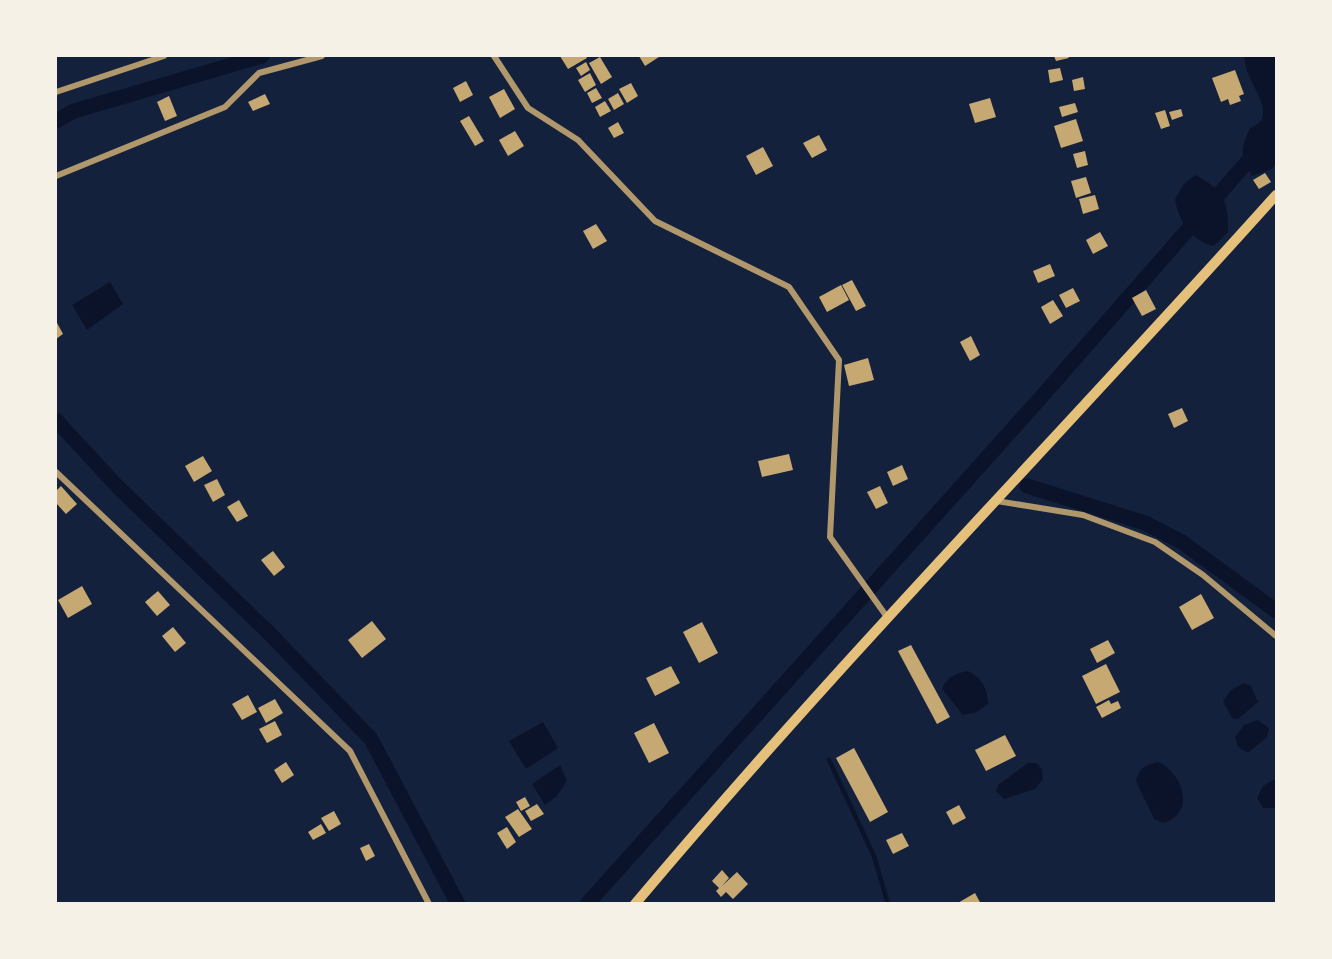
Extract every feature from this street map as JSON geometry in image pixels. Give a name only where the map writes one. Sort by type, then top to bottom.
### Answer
[{"type":"main road","points":[[635,903],[886,617],[997,501],[1276,195]]},
{"type":"street","points":[[56,92],[165,56]]},
{"type":"street","points":[[56,176],[225,107],[259,73],[321,56]]},
{"type":"street","points":[[494,56],[528,108],[578,140],[655,221],[789,287],[839,360],[830,537],[886,617]]},
{"type":"street","points":[[56,472],[350,751],[429,903]]},
{"type":"street","points":[[997,501],[1083,515],[1155,542],[1203,575],[1276,636]]},
{"type":"water","points":[[1245,56],[1276,56],[1276,162],[1272,169],[1252,176],[1243,157],[1243,147],[1250,128],[1259,122],[1263,115],[1259,96],[1245,65]]},
{"type":"water","points":[[1195,175],[1218,191],[1225,204],[1228,232],[1214,246],[1206,244],[1193,235],[1179,215],[1175,199],[1184,184]]},
{"type":"water","points":[[110,282],[123,304],[87,330],[72,305]]},
{"type":"water","points":[[968,671],[983,684],[988,704],[977,712],[963,715],[942,689],[952,676]]},
{"type":"water","points":[[1244,683],[1251,686],[1258,702],[1238,719],[1232,718],[1223,701],[1231,690]]},
{"type":"water","points":[[1258,720],[1269,728],[1267,737],[1248,753],[1238,747],[1235,737],[1244,725]]},
{"type":"water","points":[[543,722],[558,748],[526,769],[509,741]]},
{"type":"water","points":[[1158,762],[1173,774],[1179,783],[1183,802],[1174,818],[1163,823],[1154,819],[1136,781],[1143,768]]},
{"type":"water","points":[[1028,763],[1036,763],[1042,769],[1043,779],[1035,789],[1004,799],[996,791],[998,785]]},
{"type":"water","points":[[560,765],[567,781],[557,796],[545,805],[532,784]]},
{"type":"water","points":[[1275,779],[1276,808],[1263,808],[1257,798],[1263,786]]},
{"type":"building","points":[[560,56],[586,56],[587,58],[568,69]]},
{"type":"building","points":[[639,56],[658,56],[659,57],[645,66]]},
{"type":"building","points":[[1054,56],[1068,56],[1069,58],[1056,61]]},
{"type":"building","points":[[600,57],[612,77],[601,84],[589,63]]},
{"type":"building","points":[[586,62],[590,70],[581,76],[576,68]]},
{"type":"building","points":[[1060,68],[1063,80],[1050,83],[1048,70]]},
{"type":"building","points":[[1235,70],[1244,94],[1239,96],[1241,101],[1230,105],[1228,99],[1221,102],[1212,78]]},
{"type":"building","points":[[590,73],[596,85],[585,92],[578,80]]},
{"type":"building","points":[[1083,77],[1085,89],[1074,91],[1072,80]]},
{"type":"building","points":[[466,81],[473,95],[460,102],[453,88]]},
{"type":"building","points":[[631,83],[638,96],[627,103],[619,89]]},
{"type":"building","points":[[596,88],[602,98],[592,103],[587,93]]},
{"type":"building","points":[[504,89],[515,109],[500,118],[489,97]]},
{"type":"building","points":[[618,93],[624,104],[614,110],[608,99]]},
{"type":"building","points":[[265,94],[270,104],[253,111],[248,102]]},
{"type":"building","points":[[169,96],[177,116],[165,121],[157,102]]},
{"type":"building","points":[[990,98],[996,117],[975,123],[969,104]]},
{"type":"building","points":[[605,101],[611,111],[600,117],[595,107]]},
{"type":"building","points":[[1075,103],[1078,112],[1062,117],[1059,107]]},
{"type":"building","points":[[1181,109],[1183,116],[1172,120],[1169,112]]},
{"type":"building","points":[[1165,110],[1170,126],[1161,129],[1155,113]]},
{"type":"building","points":[[469,116],[484,141],[475,146],[460,121]]},
{"type":"building","points":[[1076,119],[1083,141],[1061,148],[1054,126]]},
{"type":"building","points":[[618,122],[624,133],[614,138],[608,128]]},
{"type":"building","points":[[515,131],[524,146],[508,156],[499,140]]},
{"type":"building","points":[[819,135],[827,150],[812,158],[803,143]]},
{"type":"building","points":[[763,147],[773,166],[756,175],[746,156]]},
{"type":"building","points":[[1085,151],[1088,165],[1077,168],[1073,154]]},
{"type":"building","points":[[1265,173],[1271,182],[1259,189],[1253,180]]},
{"type":"building","points":[[1086,177],[1091,193],[1076,198],[1071,181]]},
{"type":"building","points":[[1095,195],[1099,209],[1083,214],[1079,199]]},
{"type":"building","points":[[596,224],[607,241],[593,249],[583,231]]},
{"type":"building","points":[[1100,232],[1108,246],[1093,254],[1086,240]]},
{"type":"building","points":[[1050,264],[1055,276],[1038,283],[1033,271]]},
{"type":"building","points":[[852,280],[866,306],[856,311],[842,285]]},
{"type":"building","points":[[841,285],[849,300],[827,312],[819,297]]},
{"type":"building","points":[[1073,288],[1080,301],[1066,308],[1059,295]]},
{"type":"building","points":[[1146,290],[1156,309],[1142,316],[1132,298]]},
{"type":"building","points":[[1053,300],[1063,316],[1050,324],[1041,307]]},
{"type":"building","points":[[56,321],[63,334],[56,339]]},
{"type":"building","points":[[971,336],[980,355],[970,361],[960,342]]},
{"type":"building","points":[[868,358],[874,380],[849,386],[844,365]]},
{"type":"building","points":[[1182,408],[1188,421],[1174,428],[1168,414]]},
{"type":"building","points":[[789,454],[793,470],[762,477],[758,461]]},
{"type":"building","points":[[203,456],[212,471],[194,482],[185,466]]},
{"type":"building","points":[[902,465],[908,479],[893,486],[887,472]]},
{"type":"building","points":[[217,479],[225,495],[213,502],[204,485]]},
{"type":"building","points":[[61,486],[77,504],[66,514],[56,503],[56,491]]},
{"type":"building","points":[[880,486],[888,503],[876,509],[867,492]]},
{"type":"building","points":[[239,500],[248,516],[237,522],[227,507]]},
{"type":"building","points":[[273,551],[285,567],[274,576],[261,560]]},
{"type":"building","points":[[82,586],[92,604],[68,618],[58,600]]},
{"type":"building","points":[[158,591],[170,605],[157,616],[145,602]]},
{"type":"building","points":[[1201,594],[1214,618],[1192,630],[1179,607]]},
{"type":"building","points":[[372,621],[386,639],[362,658],[348,640]]},
{"type":"building","points":[[702,622],[718,653],[699,663],[683,632]]},
{"type":"building","points":[[173,627],[186,643],[175,652],[162,636]]},
{"type":"building","points":[[1108,640],[1115,653],[1097,663],[1090,649]]},
{"type":"building","points":[[911,645],[950,717],[937,724],[898,651]]},
{"type":"building","points":[[1106,664],[1120,692],[1096,704],[1082,676]]},
{"type":"building","points":[[671,666],[680,683],[655,696],[646,678]]},
{"type":"building","points":[[248,695],[257,712],[242,720],[232,704]]},
{"type":"building","points":[[275,699],[283,713],[266,723],[258,708]]},
{"type":"building","points":[[1109,700],[1111,704],[1118,701],[1121,708],[1102,718],[1096,707]]},
{"type":"building","points":[[275,721],[282,735],[267,743],[259,729]]},
{"type":"building","points":[[654,723],[669,753],[649,763],[634,733]]},
{"type":"building","points":[[1005,735],[1016,756],[986,771],[975,750]]},
{"type":"building","points":[[854,748],[888,812],[870,822],[836,758]]},
{"type":"building","points":[[286,762],[294,775],[282,783],[274,770]]},
{"type":"building","points":[[525,797],[530,806],[521,811],[516,802]]},
{"type":"building","points":[[537,804],[544,814],[531,821],[525,811]]},
{"type":"building","points":[[959,805],[966,818],[953,825],[946,812]]},
{"type":"building","points":[[518,809],[532,829],[519,837],[505,817]]},
{"type":"building","points":[[334,811],[341,824],[329,831],[321,818]]},
{"type":"building","points":[[321,824],[326,833],[313,840],[308,832]]},
{"type":"building","points":[[507,827],[516,842],[507,849],[497,833]]},
{"type":"building","points":[[902,833],[909,846],[893,854],[886,840]]},
{"type":"building","points":[[369,844],[375,856],[366,861],[360,848]]},
{"type":"building","points":[[722,870],[729,878],[722,886],[737,872],[748,884],[733,899],[726,892],[721,897],[716,891],[719,888],[712,881]]},
{"type":"building","points":[[975,893],[981,904],[956,904]]},
{"type":"waterway","points":[[56,121],[74,111],[262,56]]},
{"type":"waterway","points":[[587,904],[1036,403],[1276,129]]},
{"type":"waterway","points":[[56,420],[118,487],[271,635],[371,739],[458,904]]},
{"type":"waterway","points":[[1027,486],[1145,523],[1182,542],[1276,611]]},
{"type":"waterway","points":[[829,760],[874,856],[888,904]]}]
